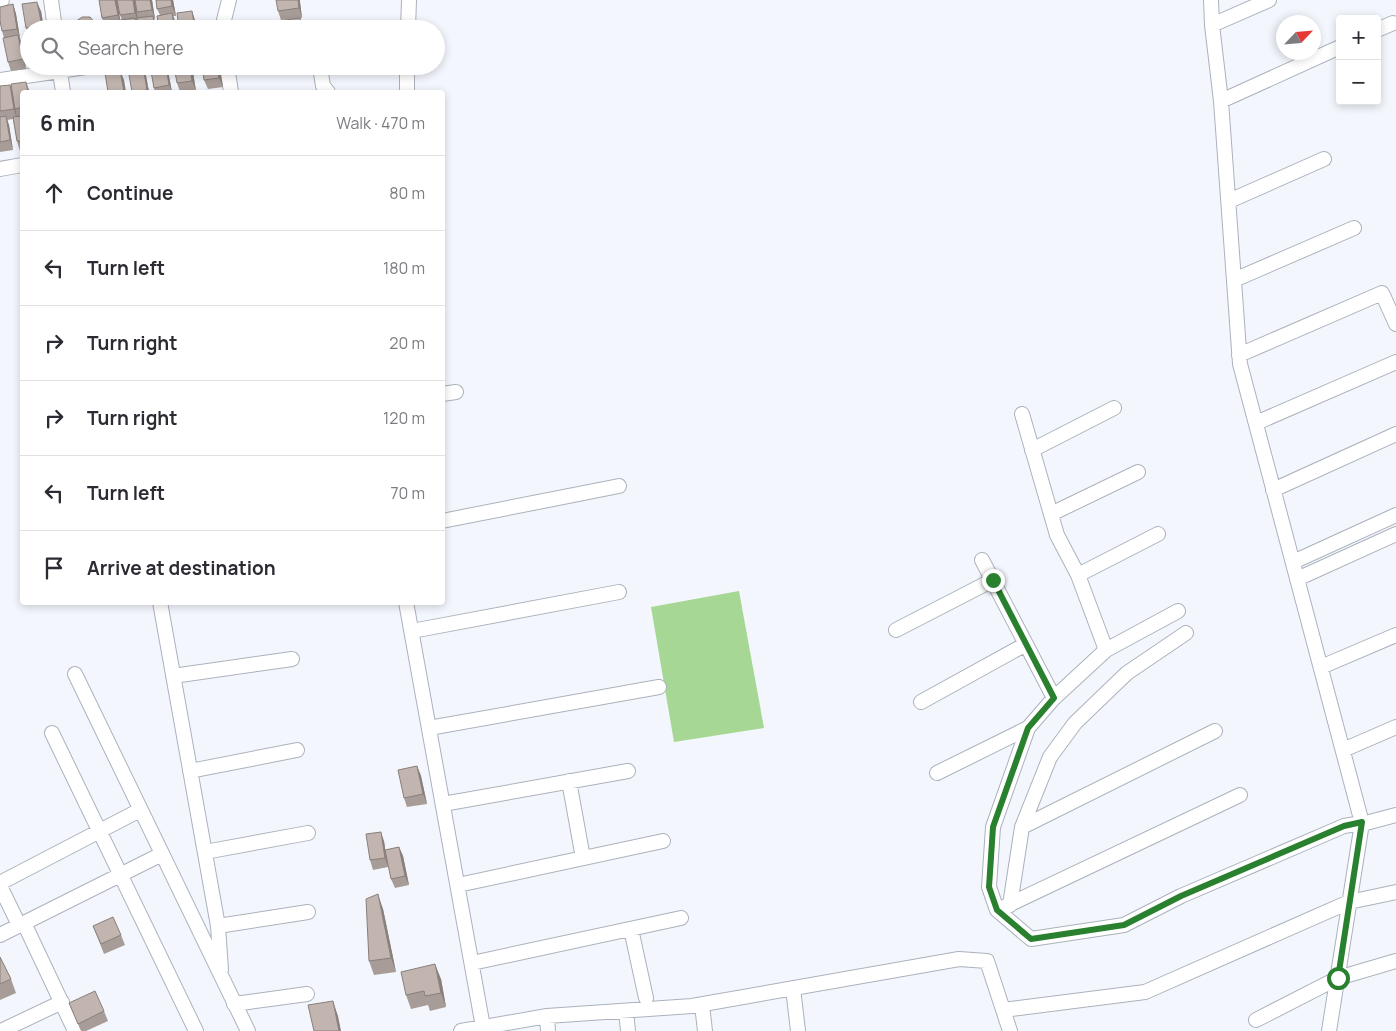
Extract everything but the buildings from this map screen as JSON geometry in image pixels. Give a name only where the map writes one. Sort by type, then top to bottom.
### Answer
[{"type":"street","points":[[51,0],[54,20]]},
{"type":"street","points":[[224,20],[229,0]]},
{"type":"street","points":[[408,20],[409,0]]},
{"type":"street","points":[[1211,0],[1229,201],[1240,364],[1362,823],[1329,1031]]},
{"type":"street","points":[[1212,24],[1269,0]]},
{"type":"street","points":[[1381,28],[1393,23]]},
{"type":"street","points":[[1221,101],[1336,49]]},
{"type":"street","points":[[0,80],[27,75]]},
{"type":"street","points":[[60,75],[63,90]]},
{"type":"street","points":[[228,75],[231,90]]},
{"type":"street","points":[[321,75],[323,86],[326,90]]},
{"type":"street","points":[[407,75],[407,90]]},
{"type":"street","points":[[1229,201],[1324,159]]},
{"type":"street","points":[[0,168],[20,165]]},
{"type":"street","points":[[1234,280],[1354,228]]},
{"type":"street","points":[[1239,355],[1382,293],[1396,324]]},
{"type":"street","points":[[1256,423],[1396,362]]},
{"type":"street","points":[[1032,450],[1114,408]]},
{"type":"street","points":[[1022,414],[1057,535],[1078,575],[1106,650]]},
{"type":"street","points":[[1273,490],[1396,434]]},
{"type":"street","points":[[1051,514],[1138,472]]},
{"type":"street","points":[[445,520],[619,486]]},
{"type":"street","points":[[1293,562],[1396,515]]},
{"type":"street","points":[[1078,575],[1158,534]]},
{"type":"street","points":[[1297,579],[1396,534]]},
{"type":"street","points":[[982,560],[1054,698]]},
{"type":"street","points":[[896,630],[993,580]]},
{"type":"street","points":[[412,631],[618,592]]},
{"type":"street","points":[[161,605],[218,926],[221,976]]},
{"type":"street","points":[[407,605],[483,1027]]},
{"type":"street","points":[[1178,611],[1106,650],[1054,698],[1028,728],[993,827],[989,887],[1003,907],[1031,939],[1124,925],[1181,896],[1344,826],[1396,815]]},
{"type":"street","points":[[1003,907],[1022,828],[1050,757],[1075,723],[1127,673],[1186,633]]},
{"type":"street","points":[[1321,667],[1396,635]]},
{"type":"street","points":[[921,702],[1026,644]]},
{"type":"street","points":[[173,676],[292,659]]},
{"type":"street","points":[[75,674],[248,1031]]},
{"type":"street","points":[[429,728],[659,687]]},
{"type":"street","points":[[1343,750],[1396,727]]},
{"type":"street","points":[[937,773],[1028,728]]},
{"type":"street","points":[[1022,828],[1215,731]]},
{"type":"street","points":[[52,732],[196,1031]]},
{"type":"street","points":[[190,770],[297,750]]},
{"type":"street","points":[[443,804],[628,771]]},
{"type":"street","points":[[569,781],[583,858]]},
{"type":"street","points":[[1003,907],[1240,795]]},
{"type":"street","points":[[75,1031],[22,924],[0,885],[140,810]]},
{"type":"street","points":[[205,852],[308,833]]},
{"type":"street","points":[[458,885],[663,842]]},
{"type":"street","points":[[0,934],[162,854]]},
{"type":"street","points":[[1003,1010],[1145,992],[1350,902],[1396,892]]},
{"type":"street","points":[[218,926],[308,912]]},
{"type":"street","points":[[472,964],[681,918]]},
{"type":"street","points":[[631,929],[646,998]]},
{"type":"street","points":[[461,1031],[546,1016],[702,1005],[959,959],[987,961],[1010,1031]]},
{"type":"street","points":[[1256,1020],[1338,978],[1396,961]]},
{"type":"street","points":[[793,988],[798,1031]]},
{"type":"street","points":[[234,1004],[307,994]]},
{"type":"street","points":[[1,1031],[62,1002]]},
{"type":"street","points":[[702,1005],[705,1031]]},
{"type":"street","points":[[626,1011],[628,1031]]},
{"type":"street","points":[[546,1016],[548,1031]]},
{"type":"green space","points":[[739,591],[764,728],[674,742],[651,607]]},
{"type":"route","points":[[993,580],[1054,698],[1028,728],[993,827],[989,887],[997,910],[1031,939],[1124,925],[1181,896],[1344,826],[1362,822],[1338,978]]}]
